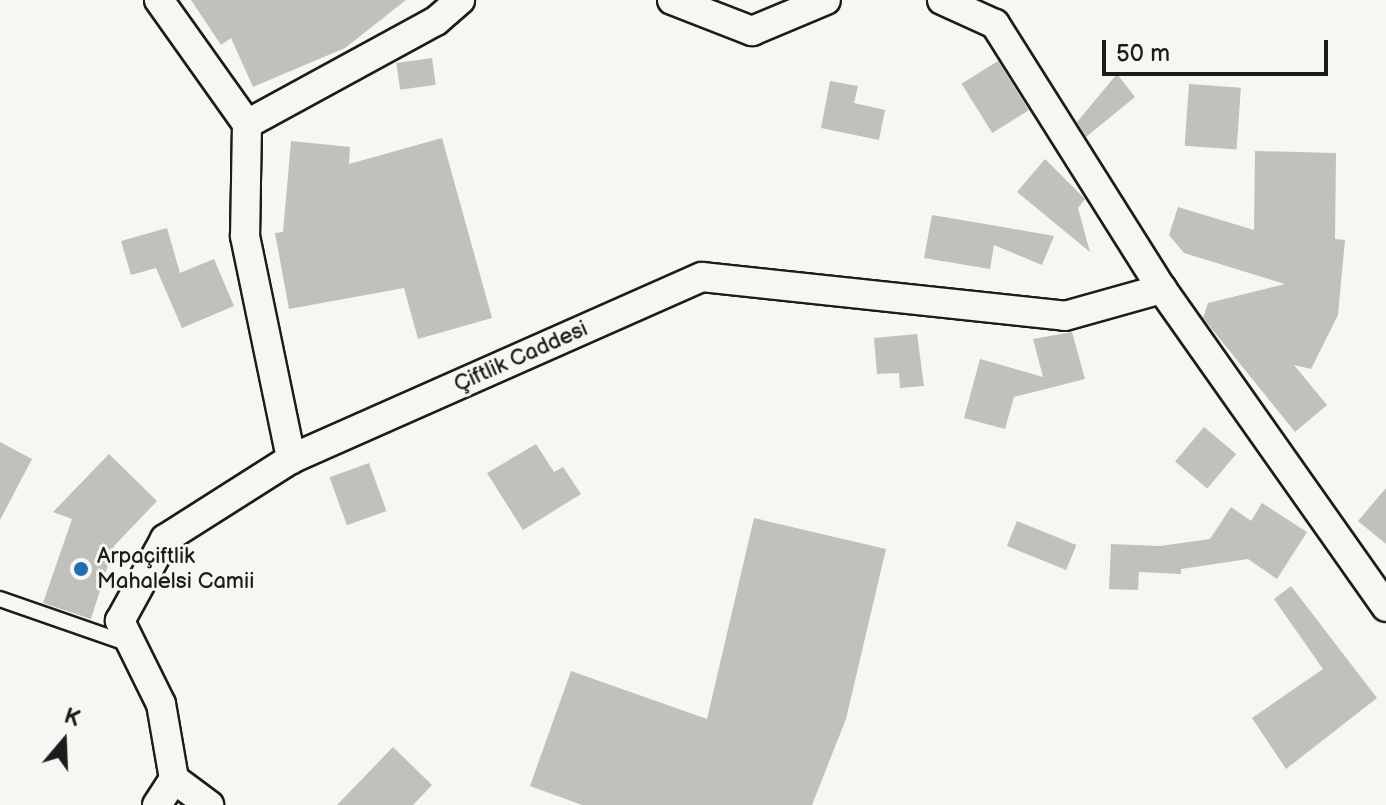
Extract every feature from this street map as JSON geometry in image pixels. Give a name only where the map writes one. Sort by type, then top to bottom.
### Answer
[{"type":"street","points":[[159,0],[247,124],[245,236],[291,459]]},
{"type":"street","points":[[247,124],[436,21],[460,0]]},
{"type":"street","points":[[672,0],[752,31],[826,0]]},
{"type":"street","points":[[942,0],[995,24],[1162,289],[1386,607]]},
{"type":"street","name":"Çiftlik Caddesi","points":[[174,779],[161,704],[120,621],[165,539],[291,459],[702,277],[1065,316],[1162,289]]},
{"type":"street","points":[[157,805],[174,779],[209,805]]},
{"type":"lane","points":[[0,599],[132,646]]},
{"type":"building","points":[[191,0],[406,0],[345,48],[253,87],[231,38],[221,45]]},
{"type":"building","points":[[432,58],[436,85],[400,90],[396,63]]},
{"type":"building","points":[[998,61],[1029,110],[992,133],[962,84]]},
{"type":"building","points":[[1117,74],[1135,97],[1086,137],[1077,122]]},
{"type":"building","points":[[830,81],[858,86],[854,103],[885,110],[879,140],[821,128]]},
{"type":"building","points":[[1189,84],[1241,88],[1237,149],[1185,146]]},
{"type":"building","points":[[442,138],[492,318],[418,339],[404,288],[289,309],[275,233],[283,232],[291,141],[350,147],[349,164]]},
{"type":"building","points":[[1255,151],[1336,153],[1335,239],[1345,240],[1338,315],[1311,369],[1294,365],[1327,405],[1295,432],[1203,318],[1208,303],[1285,284],[1184,253],[1169,235],[1178,207],[1254,230]]},
{"type":"building","points":[[1045,159],[1085,199],[1078,208],[1090,252],[1017,192]]},
{"type":"building","points":[[932,215],[1054,236],[1042,265],[994,245],[990,269],[924,258]]},
{"type":"building","points":[[167,228],[180,273],[214,259],[234,306],[182,328],[156,268],[131,275],[121,241]]},
{"type":"building","points":[[1072,332],[1085,379],[1014,397],[1005,429],[964,418],[980,359],[1043,377],[1033,339]]},
{"type":"building","points":[[917,334],[924,386],[900,388],[899,373],[877,374],[874,338]]},
{"type":"building","points":[[1204,427],[1236,454],[1207,488],[1175,461]]},
{"type":"building","points":[[0,442],[32,459],[0,520]]},
{"type":"building","points":[[536,444],[554,472],[563,467],[581,494],[523,530],[487,473]]},
{"type":"building","points":[[109,454],[157,501],[114,546],[91,619],[43,603],[72,519],[53,512]]},
{"type":"building","points":[[369,463],[386,511],[347,525],[330,477]]},
{"type":"building","points":[[1386,488],[1386,544],[1358,521]]},
{"type":"building","points":[[1262,503],[1307,532],[1277,579],[1248,559],[1181,569],[1181,574],[1139,572],[1138,590],[1109,589],[1111,544],[1160,546],[1210,539],[1231,507],[1251,521]]},
{"type":"building","points":[[754,518],[886,549],[846,719],[812,805],[582,805],[530,786],[571,671],[707,719]]},
{"type":"building","points":[[1017,521],[1076,545],[1066,570],[1007,546]]},
{"type":"building","points":[[1291,586],[1377,698],[1286,769],[1252,718],[1323,669],[1274,599]]},
{"type":"building","points":[[393,747],[432,785],[413,805],[337,805]]},
{"type":"place","name":"Arpaçiftlik Mahalelsi Camii","points":[[81,569]]}]
